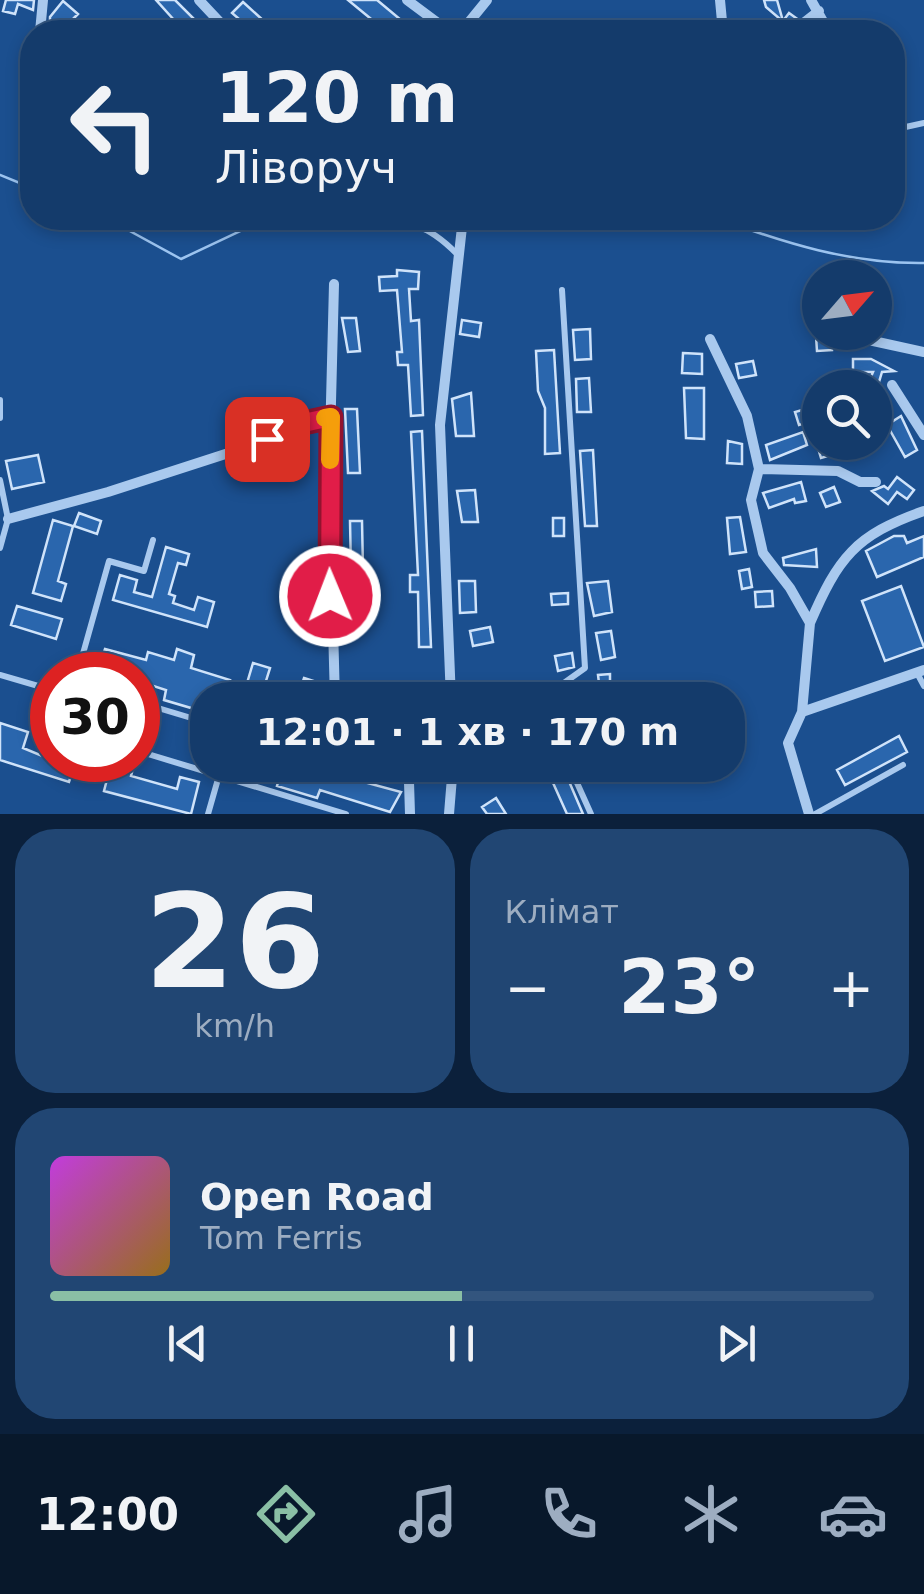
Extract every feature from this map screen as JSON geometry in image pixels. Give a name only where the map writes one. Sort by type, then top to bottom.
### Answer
[{"type":"street","points":[[200,0],[218,20]]},
{"type":"street","points":[[407,0],[434,20]]},
{"type":"street","points":[[471,20],[487,0]]},
{"type":"street","points":[[811,0],[823,20]]},
{"type":"street","points":[[808,20],[819,12]]},
{"type":"street","points":[[450,682],[440,425],[461,230]]},
{"type":"street","points":[[334,284],[331,417],[335,682]]},
{"type":"street","points":[[710,339],[747,416],[760,470],[751,500],[763,553],[810,624]]},
{"type":"street","points":[[892,345],[924,352]]},
{"type":"street","points":[[892,386],[924,435]]},
{"type":"street","points":[[4,520],[108,492],[244,448],[299,424],[331,417]]},
{"type":"street","points":[[760,470],[838,471],[860,482],[876,482]]},
{"type":"street","points":[[812,814],[788,742],[802,712],[810,624],[834,568],[864,536],[924,510]]},
{"type":"street","points":[[802,712],[921,671]]},
{"type":"street","points":[[409,782],[410,814]]},
{"type":"street","points":[[449,814],[452,782]]},
{"type":"lane","points":[[431,230],[457,254]]},
{"type":"lane","points":[[562,290],[586,668],[566,682]]},
{"type":"lane","points":[[0,400],[0,418]]},
{"type":"lane","points":[[0,480],[4,520],[0,548]]},
{"type":"lane","points":[[83,652],[109,561],[144,570],[153,540]]},
{"type":"lane","points":[[921,671],[924,686]]},
{"type":"lane","points":[[0,675],[30,684]]},
{"type":"lane","points":[[160,709],[190,718]]},
{"type":"lane","points":[[160,758],[190,767]]},
{"type":"lane","points":[[812,814],[903,765]]},
{"type":"lane","points":[[208,814],[216,782]]},
{"type":"lane","points":[[241,782],[346,814]]},
{"type":"lane","points":[[577,782],[591,814]]},
{"type":"building","points":[[6,0],[34,0],[33,10],[18,4],[15,14],[3,11]]},
{"type":"building","points":[[156,0],[175,0],[195,20],[174,20]]},
{"type":"building","points":[[348,0],[377,0],[401,20],[372,20]]},
{"type":"building","points":[[764,0],[777,0],[783,20],[781,20],[766,7]]},
{"type":"building","points":[[63,1],[78,14],[72,20],[50,17]]},
{"type":"building","points":[[243,2],[263,20],[240,20],[232,13]]},
{"type":"building","points":[[397,270],[419,272],[418,289],[409,289],[411,321],[419,320],[423,415],[411,416],[408,365],[398,365],[397,352],[402,352],[397,290],[380,291],[379,277],[397,276]]},
{"type":"building","points":[[342,318],[356,318],[360,351],[348,352]]},
{"type":"building","points":[[462,320],[481,323],[479,337],[460,334]]},
{"type":"building","points":[[590,329],[591,359],[575,360],[573,330]]},
{"type":"building","points":[[554,350],[560,453],[545,454],[545,408],[538,391],[536,351]]},
{"type":"building","points":[[683,353],[702,354],[702,374],[682,373]]},
{"type":"building","points":[[853,359],[871,359],[894,371],[892,370],[853,370]]},
{"type":"building","points":[[753,361],[756,375],[739,378],[736,364]]},
{"type":"building","points":[[589,378],[591,412],[577,412],[576,379]]},
{"type":"building","points":[[684,388],[704,388],[704,439],[686,438]]},
{"type":"building","points":[[471,393],[474,436],[456,436],[452,399]]},
{"type":"building","points":[[345,409],[357,409],[360,473],[348,473]]},
{"type":"building","points":[[802,410],[802,424],[799,425],[795,412]]},
{"type":"building","points":[[901,416],[917,450],[905,457],[892,434],[892,422]]},
{"type":"building","points":[[422,431],[431,647],[419,647],[418,592],[410,592],[410,575],[418,575],[411,432]]},
{"type":"building","points":[[802,432],[802,447],[770,460],[766,445]]},
{"type":"building","points":[[728,441],[742,444],[742,464],[727,463]]},
{"type":"building","points":[[593,450],[597,526],[585,526],[580,451]]},
{"type":"building","points":[[38,455],[44,482],[12,489],[6,461]]},
{"type":"building","points":[[897,477],[914,490],[907,499],[897,492],[888,504],[872,491],[884,486],[888,489]]},
{"type":"building","points":[[801,482],[806,501],[795,503],[794,499],[769,508],[763,493]]},
{"type":"building","points":[[834,487],[840,502],[826,507],[820,493]]},
{"type":"building","points":[[475,490],[478,522],[462,522],[457,491]]},
{"type":"building","points":[[79,513],[101,521],[97,534],[74,526]]},
{"type":"building","points":[[740,517],[746,552],[730,554],[727,518]]},
{"type":"building","points":[[553,518],[564,518],[564,536],[553,536]]},
{"type":"building","points":[[53,520],[73,526],[58,581],[66,584],[61,601],[33,593]]},
{"type":"building","points":[[350,521],[362,521],[364,619],[352,620]]},
{"type":"building","points":[[894,536],[904,536],[907,543],[924,536],[924,557],[877,577],[866,551]]},
{"type":"building","points":[[166,547],[189,554],[186,565],[178,563],[169,594],[175,596],[173,603],[194,610],[198,597],[214,602],[207,627],[113,600],[120,575],[137,580],[134,592],[152,597]]},
{"type":"building","points":[[816,549],[817,567],[784,565],[783,558]]},
{"type":"building","points":[[749,569],[752,587],[742,589],[739,571]]},
{"type":"building","points":[[459,581],[475,581],[476,612],[460,613]]},
{"type":"building","points":[[608,581],[612,612],[594,616],[587,583]]},
{"type":"building","points":[[901,586],[924,647],[885,661],[862,601]]},
{"type":"building","points":[[772,591],[773,606],[756,607],[755,592]]},
{"type":"building","points":[[568,593],[568,604],[552,605],[551,594]]},
{"type":"building","points":[[17,606],[62,619],[56,639],[11,625]]},
{"type":"building","points":[[490,627],[493,642],[473,646],[470,631]]},
{"type":"building","points":[[611,631],[615,657],[601,660],[596,633]]},
{"type":"building","points":[[177,649],[194,655],[191,668],[230,680],[190,682],[190,708],[164,700],[166,690],[160,688],[160,656],[174,660]]},
{"type":"building","points":[[572,653],[574,667],[558,671],[555,656]]},
{"type":"building","points":[[253,663],[270,668],[266,682],[247,682]]},
{"type":"building","points":[[610,674],[610,682],[599,682],[598,675]]},
{"type":"building","points":[[0,723],[28,732],[23,748],[30,751],[30,770],[0,760]]},
{"type":"building","points":[[899,736],[907,752],[845,785],[837,770]]},
{"type":"building","points":[[180,777],[199,782],[191,814],[104,791],[106,782],[152,782],[177,789]]},
{"type":"building","points":[[278,782],[364,782],[401,792],[390,812],[320,790],[317,798],[277,786]]},
{"type":"building","points":[[553,782],[569,782],[583,814],[567,814]]},
{"type":"building","points":[[496,798],[506,814],[487,814],[482,807]]},
{"type":"waterway","points":[[0,175],[20,183]]},
{"type":"waterway","points":[[128,230],[181,259],[243,230]]},
{"type":"waterway","points":[[750,230],[870,260],[924,263]]},
{"type":"slow traffic","points":[[325,418],[331,417],[330,460]]},
{"type":"route","points":[[267,439],[299,424],[331,417],[330,596]]}]
